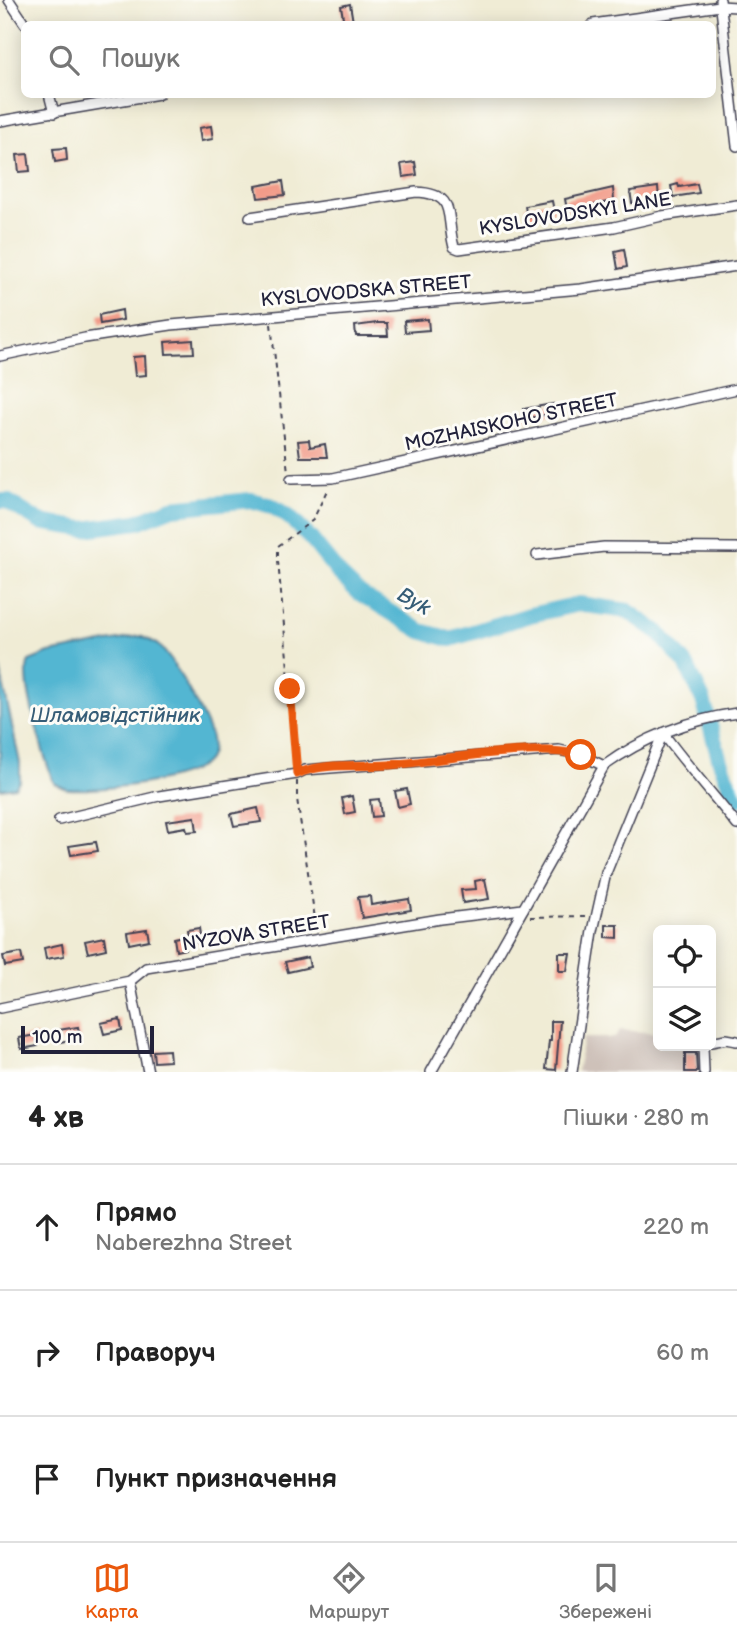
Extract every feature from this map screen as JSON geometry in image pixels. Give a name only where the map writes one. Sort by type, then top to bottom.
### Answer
[{"type":"street","points":[[9,0],[23,21]]},
{"type":"street","points":[[611,21],[720,3],[737,7]]},
{"type":"street","points":[[720,3],[737,146]]},
{"type":"street","points":[[50,98],[54,113]]},
{"type":"street","points":[[0,121],[137,98]]},
{"type":"street","name":"KYSLOVODSKYI LANE","points":[[250,217],[416,192],[429,193],[439,195],[446,203],[452,240],[454,247],[458,249],[614,228],[662,216],[737,205]]},
{"type":"street","name":"KYSLOVODSKA STREET","points":[[0,356],[85,338],[171,325],[581,289],[737,266]]},
{"type":"street","name":"MOZHAISKOHO STREET","points":[[291,479],[333,478],[737,390]]},
{"type":"street","points":[[537,555],[604,547],[737,548]]},
{"type":"street","points":[[431,1072],[604,766],[648,737],[692,722],[733,714]]},
{"type":"street","points":[[663,733],[737,825]]},
{"type":"street","points":[[572,1072],[596,916],[606,873],[663,733]]},
{"type":"street","points":[[59,820],[171,794],[330,767],[385,765],[549,750],[581,755],[604,766]]},
{"type":"street","name":"NYZOVA STREET","points":[[0,1007],[130,981],[146,968],[440,919],[520,913]]},
{"type":"street","points":[[130,981],[148,1072]]},
{"type":"street","points":[[716,1040],[737,1041]]},
{"type":"street","points":[[704,1051],[704,1072]]},
{"type":"path","points":[[270,316],[287,471],[291,479]]},
{"type":"path","points":[[318,940],[297,799],[278,546],[313,520],[333,478]]},
{"type":"path","points":[[520,913],[596,916]]},
{"type":"shaded area","points":[[620,1030],[653,1033],[653,1051],[698,1051],[699,1072],[577,1072],[583,1038],[615,1038]]},
{"type":"water","name":"Шламовідстійник","points":[[140,636],[159,646],[180,675],[209,731],[212,742],[210,755],[203,765],[188,772],[146,783],[122,787],[68,789],[54,783],[31,702],[27,671],[29,661],[49,653]]},
{"type":"water","name":"Шламовідстійник","points":[[0,669],[20,763],[20,780],[15,787],[0,789]]},
{"type":"building","points":[[350,4],[353,21],[344,21],[341,6]]},
{"type":"building","points":[[211,126],[213,139],[201,141],[199,128]]},
{"type":"building","points":[[66,148],[67,160],[55,162],[53,149]]},
{"type":"building","points":[[28,154],[30,171],[19,172],[17,155]]},
{"type":"building","points":[[415,162],[417,175],[403,177],[401,164]]},
{"type":"building","points":[[283,181],[285,195],[258,198],[256,186]]},
{"type":"building","points":[[678,184],[679,187],[697,184],[699,193],[673,197],[671,186]]},
{"type":"building","points":[[658,187],[659,199],[632,203],[630,191]]},
{"type":"building","points":[[613,188],[614,201],[567,210],[565,199]]},
{"type":"building","points":[[552,201],[554,211],[527,218],[525,206]]},
{"type":"building","points":[[624,249],[627,267],[618,269],[615,251]]},
{"type":"building","points":[[122,310],[123,320],[100,324],[99,315]]},
{"type":"building","points":[[428,319],[429,330],[405,332],[404,321]]},
{"type":"building","points":[[387,323],[388,336],[356,336],[355,326]]},
{"type":"building","points":[[193,340],[194,353],[166,354],[165,342]]},
{"type":"building","points":[[145,356],[146,375],[135,376],[133,357]]},
{"type":"building","points":[[553,404],[554,413],[525,419],[523,409]]},
{"type":"building","points":[[309,440],[310,447],[325,444],[327,457],[300,457],[298,441]]},
{"type":"building","points":[[407,789],[410,804],[398,807],[395,791]]},
{"type":"building","points":[[352,796],[355,812],[345,814],[342,798]]},
{"type":"building","points":[[379,799],[381,816],[372,817],[370,800]]},
{"type":"building","points":[[258,808],[261,822],[234,826],[231,814]]},
{"type":"building","points":[[195,817],[197,831],[187,832],[186,827],[168,830],[166,821]]},
{"type":"building","points":[[96,842],[98,851],[71,855],[69,846]]},
{"type":"building","points":[[485,879],[489,899],[463,903],[461,890],[476,889],[475,881]]},
{"type":"building","points":[[370,896],[371,905],[409,899],[411,910],[362,918],[358,897]]},
{"type":"building","points":[[606,925],[618,925],[618,938],[606,937]]},
{"type":"building","points":[[199,928],[201,942],[184,945],[185,949],[176,951],[174,938],[188,935],[187,930]]},
{"type":"building","points":[[147,929],[149,940],[129,944],[127,932]]},
{"type":"building","points":[[104,937],[106,949],[88,953],[85,941]]},
{"type":"building","points":[[62,944],[64,956],[46,959],[44,948]]},
{"type":"building","points":[[21,953],[23,963],[5,966],[3,956]]},
{"type":"building","points":[[559,953],[570,953],[567,971],[559,971]]},
{"type":"building","points":[[308,957],[310,967],[288,972],[285,962]]},
{"type":"building","points":[[120,1019],[122,1030],[104,1034],[101,1023]]},
{"type":"building","points":[[551,1021],[560,1021],[556,1070],[546,1069]]},
{"type":"building","points":[[78,1027],[80,1038],[60,1042],[58,1030]]},
{"type":"building","points":[[36,1035],[38,1046],[21,1049],[19,1038]]},
{"type":"building","points":[[169,1050],[170,1061],[154,1062],[153,1051]]},
{"type":"building","points":[[685,1053],[696,1053],[697,1072],[685,1072]]},
{"type":"waterway","name":"Byk","points":[[0,501],[7,501],[40,522],[84,529],[137,522],[172,508],[251,500],[272,506],[289,517],[359,593],[421,631],[450,639],[530,615],[579,604],[628,611],[658,632],[686,664],[703,700],[720,761],[737,799]]},
{"type":"route","points":[[290,689],[297,774],[330,767],[385,765],[529,751],[559,750],[581,755]]}]
